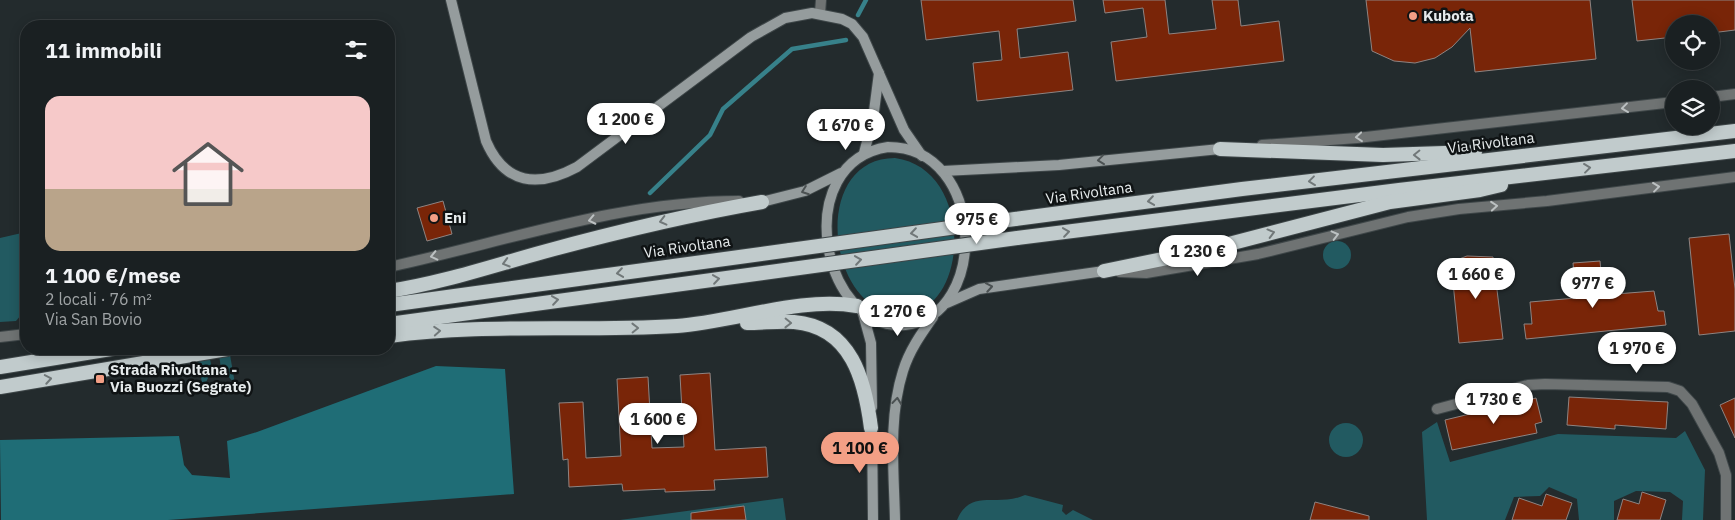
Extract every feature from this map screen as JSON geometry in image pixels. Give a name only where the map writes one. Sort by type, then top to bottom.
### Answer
[{"type":"highway","name":"Via Rivoltana","points":[[395,304],[1242,189],[1735,131]]},
{"type":"highway","points":[[1220,149],[1416,155],[1463,153],[1568,142],[1676,138]]},
{"type":"highway","points":[[395,323],[1017,238],[1735,150]]},
{"type":"highway","points":[[1700,154],[1735,156]]},
{"type":"highway","points":[[1104,271],[1202,251],[1390,202],[1480,190],[1566,170]]},
{"type":"highway","points":[[395,290],[432,284],[543,252],[680,217],[762,202]]},
{"type":"highway","points":[[704,323],[825,303],[859,308]]},
{"type":"highway","points":[[395,335],[468,329],[632,328],[704,323],[794,322],[810,326],[833,337],[848,353],[862,378],[872,428]]},
{"type":"highway","points":[[0,367],[74,355]]},
{"type":"highway","points":[[0,387],[191,355]]},
{"type":"main road","points":[[451,0],[486,141],[500,165],[514,176],[524,179],[552,179],[577,166],[774,23],[793,16],[820,14],[832,15],[852,24],[863,37],[904,130],[922,156]]},
{"type":"main road","points":[[864,153],[874,112],[879,72]]},
{"type":"main road","points":[[762,202],[805,191],[825,183],[844,171],[864,153],[878,149],[896,147],[911,150],[943,171],[958,197],[965,236],[960,276],[955,288],[944,305],[924,320],[898,325],[879,320],[859,308]]},
{"type":"main road","points":[[943,171],[1059,165],[1220,149]]},
{"type":"main road","points":[[844,171],[829,200],[828,240],[841,285],[859,308],[871,344],[873,520]]},
{"type":"main road","points":[[944,305],[979,289],[1104,271]]},
{"type":"main road","points":[[895,520],[894,445],[899,385],[913,346],[934,314]]},
{"type":"street","points":[[820,14],[821,0]]},
{"type":"street","points":[[1720,96],[1735,94]]},
{"type":"street","points":[[1220,149],[1357,138],[1665,103]]},
{"type":"street","points":[[1104,271],[1146,273],[1249,256],[1408,217],[1459,209],[1547,201],[1735,177]]},
{"type":"street","points":[[395,266],[628,212],[713,202],[762,202]]},
{"type":"street","points":[[0,337],[20,335]]},
{"type":"street","points":[[1437,409],[1528,386],[1545,384],[1668,387],[1680,391],[1692,404],[1719,453],[1726,475],[1726,520]]},
{"type":"shaded area","points":[[895,158],[922,168],[940,188],[951,213],[954,242],[951,269],[940,293],[923,309],[899,314],[874,306],[856,288],[843,263],[838,235],[840,207],[850,182],[868,165]]},
{"type":"shaded area","points":[[20,233],[20,316],[16,321],[0,322],[0,238]]},
{"type":"shaded area","points":[[1337,241],[1347,245],[1351,255],[1347,265],[1337,269],[1327,265],[1323,255],[1327,245]]},
{"type":"shaded area","points":[[197,355],[209,355],[212,369],[203,389]]},
{"type":"shaded area","points":[[219,355],[230,355],[235,384],[221,368]]},
{"type":"shaded area","points":[[436,366],[505,369],[514,494],[168,520],[1,520],[0,440],[179,436],[184,465],[192,475],[230,478],[227,441],[257,432]]},
{"type":"shaded area","points":[[1437,422],[1450,462],[1558,434],[1676,438],[1685,431],[1705,470],[1703,520],[1682,520],[1683,501],[1670,492],[1636,491],[1614,501],[1614,520],[1579,520],[1577,499],[1549,487],[1540,496],[1514,497],[1505,520],[1427,520],[1422,432]]},
{"type":"shaded area","points":[[1346,423],[1353,424],[1358,428],[1362,433],[1362,447],[1358,452],[1353,456],[1346,457],[1339,456],[1334,452],[1330,447],[1329,440],[1330,433],[1334,428],[1339,424]]},
{"type":"shaded area","points":[[1025,495],[1063,505],[1062,511],[1066,515],[1073,510],[1093,520],[957,520],[963,510],[977,501],[1005,500]]},
{"type":"shaded area","points":[[783,498],[786,520],[620,520]]},
{"type":"building","points":[[921,0],[1073,0],[1076,21],[1017,29],[1020,58],[1068,52],[1073,90],[977,101],[973,63],[1002,60],[999,31],[926,40]]},
{"type":"building","points":[[1103,0],[1165,0],[1169,34],[1216,29],[1212,0],[1238,0],[1241,26],[1279,21],[1284,61],[1116,81],[1111,42],[1147,37],[1143,8],[1105,13]]},
{"type":"building","points":[[1366,0],[1590,0],[1596,59],[1475,72],[1470,28],[1452,47],[1435,58],[1415,63],[1394,61],[1372,51]]},
{"type":"building","points":[[1632,0],[1735,0],[1735,30],[1720,32],[1720,15],[1665,15],[1665,38],[1637,41]]},
{"type":"building","name":"Eni","points":[[443,201],[452,234],[427,241],[417,208]]},
{"type":"building","points":[[1729,234],[1735,289],[1735,331],[1699,335],[1689,238]]},
{"type":"building","points":[[1467,256],[1493,257],[1503,339],[1459,343],[1451,262]]},
{"type":"building","points":[[1600,261],[1603,295],[1654,291],[1658,311],[1664,311],[1666,325],[1526,339],[1524,324],[1532,324],[1530,302],[1576,298],[1573,263]]},
{"type":"building","points":[[710,373],[715,450],[766,447],[768,477],[714,480],[715,490],[665,492],[665,489],[623,491],[622,484],[569,487],[568,459],[563,460],[559,403],[583,402],[586,458],[621,456],[617,379],[648,377],[652,448],[684,447],[680,375]]},
{"type":"building","points":[[1569,397],[1668,402],[1666,429],[1615,425],[1615,429],[1567,425]]},
{"type":"building","points":[[1536,398],[1542,422],[1535,424],[1537,433],[1452,450],[1445,420]]},
{"type":"building","points":[[1735,398],[1735,438],[1720,405]]},
{"type":"building","points":[[1642,492],[1666,500],[1660,520],[1617,520],[1623,499],[1639,504]]},
{"type":"building","points":[[1546,494],[1572,503],[1566,520],[1512,520],[1519,498],[1542,506]]},
{"type":"building","points":[[1315,502],[1369,516],[1369,520],[1310,520]]},
{"type":"building","points":[[744,506],[746,520],[691,520],[691,513]]},
{"type":"waterway","points":[[858,15],[866,0]]},
{"type":"waterway","points":[[650,193],[710,135],[723,109],[792,49],[846,40]]},
{"type":"place","name":"Kubota","points":[[1413,16]]},
{"type":"place","name":"Eni","points":[[434,218]]},
{"type":"place","name":"Strada Rivoltana - Via Buozzi (Segrate)","points":[[100,379]]}]
